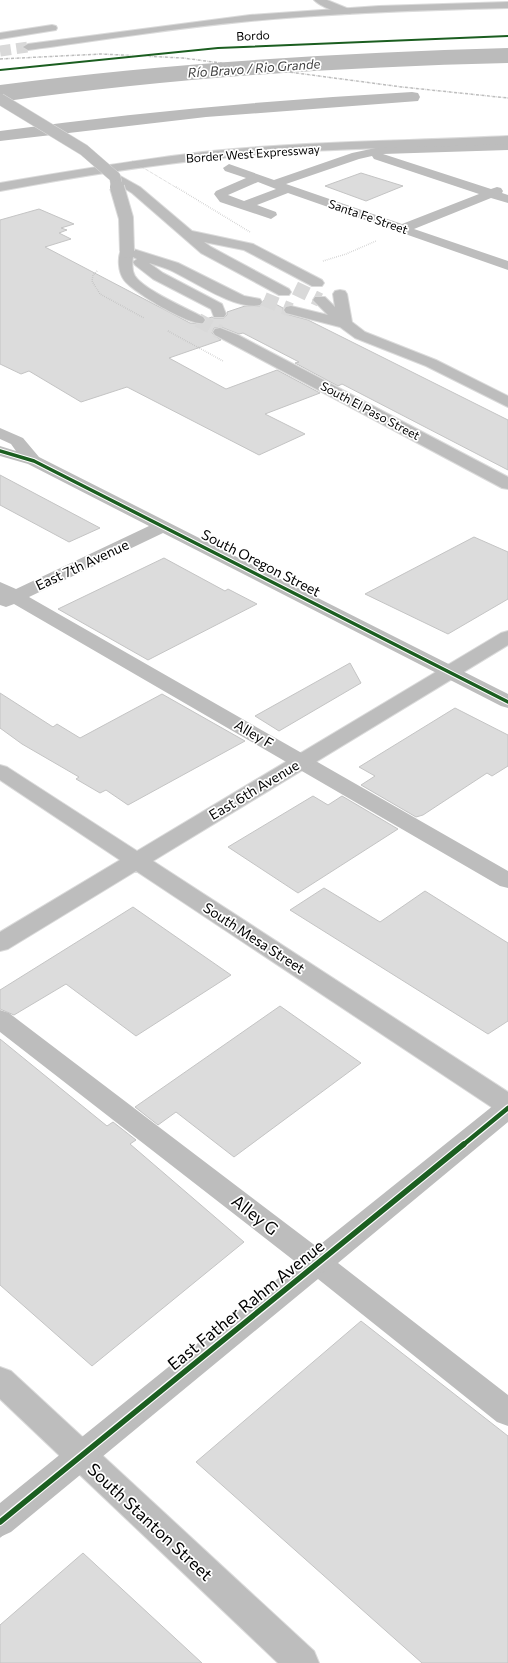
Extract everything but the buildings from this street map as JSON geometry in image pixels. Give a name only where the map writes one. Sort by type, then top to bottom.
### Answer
[{"type":"main road","points":[[14,39],[242,9],[321,1],[383,0]]},
{"type":"main road","points":[[321,1],[349,11]]},
{"type":"main road","points":[[28,47],[201,24],[349,11],[508,5]]},
{"type":"main road","points":[[0,36],[66,26]]},
{"type":"main road","points":[[0,99],[84,150],[115,177],[136,190],[189,234],[285,292]]},
{"type":"main road","name":"Border West Expressway","points":[[0,175],[123,156],[279,140],[508,130]]},
{"type":"main road","name":"Border West Expressway","points":[[0,187],[66,175],[212,155],[292,149],[508,140]]},
{"type":"main road","points":[[273,184],[370,153],[385,150],[508,146]]},
{"type":"main road","points":[[370,153],[508,199]]},
{"type":"main road","name":"Santa Fe Street","points":[[229,168],[508,266]]},
{"type":"main road","points":[[115,177],[118,195],[126,218],[126,271],[130,279],[143,289],[209,317],[217,307],[158,276],[127,251]]},
{"type":"main road","points":[[257,178],[220,194],[224,198],[271,215]]},
{"type":"main road","points":[[402,229],[508,187]]},
{"type":"main road","points":[[245,205],[287,189]]},
{"type":"main road","points":[[189,234],[188,256],[285,292]]},
{"type":"main road","points":[[189,234],[198,257],[285,292]]},
{"type":"main road","points":[[189,234],[248,247],[285,292]]},
{"type":"main road","points":[[127,251],[173,266],[241,300],[285,292]]},
{"type":"main road","points":[[315,302],[366,338],[431,363],[508,402]]},
{"type":"main road","points":[[315,302],[345,324]]},
{"type":"main road","points":[[315,302],[345,324]]},
{"type":"main road","name":"South El Paso Street","points":[[227,333],[508,484]]},
{"type":"main road","name":"South Oregon Street","points":[[0,433],[17,441],[34,460]]},
{"type":"main road","name":"South Oregon Street","points":[[0,451],[34,460],[508,702]]},
{"type":"main road","name":"East 7th Avenue","points":[[5,596],[164,526]]},
{"type":"main road","name":"Alley F","points":[[5,596],[302,762],[508,881]]},
{"type":"main road","name":"East 6th Avenue","points":[[0,943],[508,637]]},
{"type":"main road","name":"South Mesa Street","points":[[0,771],[508,1105]]},
{"type":"main road","name":"Alley G","points":[[0,1019],[317,1263],[508,1413]]},
{"type":"main road","name":"East Father Rahm Avenue","points":[[0,1522],[508,1108]]},
{"type":"main road","name":"South Stanton Street","points":[[0,1380],[80,1457],[302,1663]]},
{"type":"path","points":[[321,262],[346,254],[402,229]]},
{"type":"water","name":"Río Bravo / Rio Grande","points":[[508,48],[508,63],[381,67],[253,75],[126,86],[0,102],[0,85],[63,77],[254,60]]},
{"type":"waterway","points":[[0,136],[103,122],[206,112],[309,103],[412,97]]},
{"type":"tunnel","points":[[0,51],[28,47]]},
{"type":"tunnel","points":[[295,288],[320,300]]},
{"type":"tunnel","points":[[264,299],[291,310]]},
{"type":"tunnel","points":[[198,320],[220,332]]},
{"type":"tram line","points":[[476,1145],[508,1119]]},
{"type":"tram line","points":[[0,1537],[478,1144]]},
{"type":"railway","points":[[0,59],[101,54],[183,58],[402,87],[508,98]]},
{"type":"cycle path","name":"Bordo","points":[[0,70],[218,48],[508,36]]},
{"type":"cycle path","points":[[0,451],[34,461],[508,702]]},
{"type":"cycle path","points":[[0,1522],[508,1108]]}]
